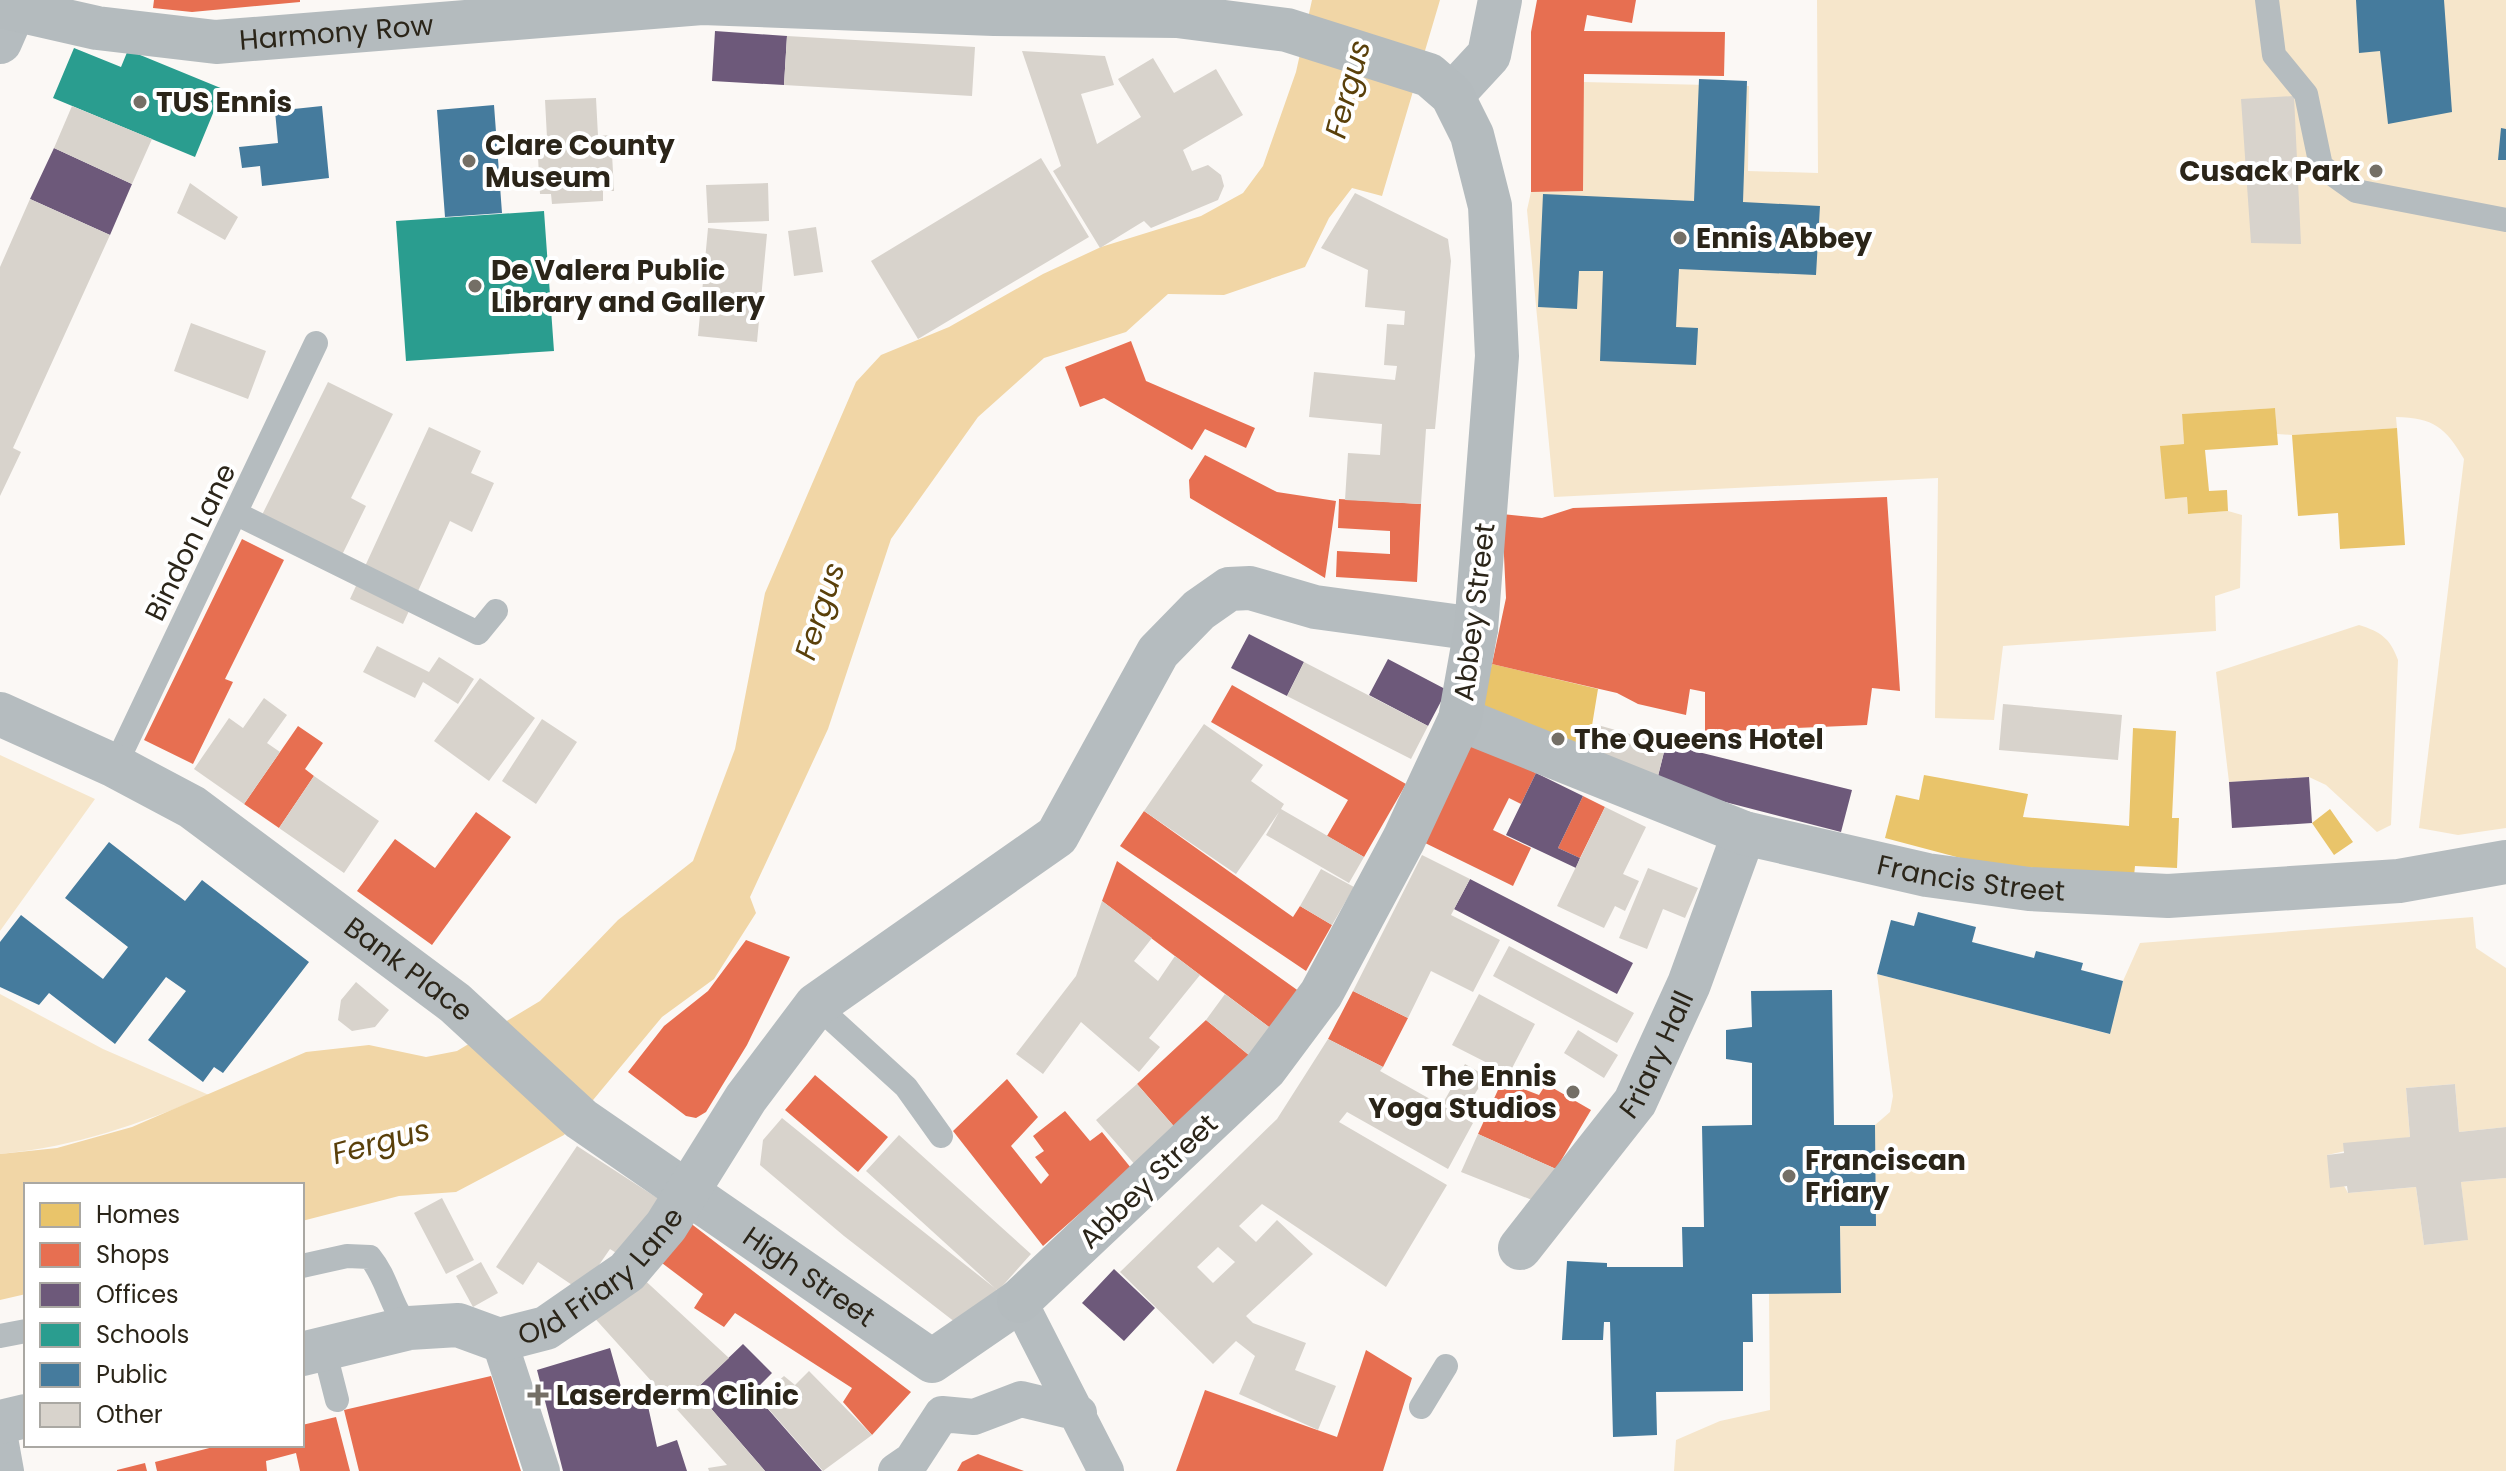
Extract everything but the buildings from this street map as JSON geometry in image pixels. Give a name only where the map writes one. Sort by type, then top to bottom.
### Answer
[{"type":"main road","name":"Harmony Row","points":[[5,19],[216,42],[641,4],[1177,16],[1242,10]]},
{"type":"main road","points":[[1242,10],[1440,85]]},
{"type":"main road","name":"Abbey Street","points":[[1019,1301],[1265,1069],[1321,994],[1404,839],[1460,719],[1476,629],[1495,387],[1496,307],[1490,206],[1472,135],[1440,85]]},
{"type":"street","points":[[1440,85],[1489,55],[1500,0]]},
{"type":"street","name":"Old Friary Lane","points":[[499,1340],[546,1328],[627,1272],[689,1192],[746,1098],[816,1005],[1057,836],[1158,652],[1199,610],[1229,589],[1250,588],[1315,607],[1476,629]]},
{"type":"street","name":"Bank Place","points":[[0,714],[115,766],[192,807],[455,1003],[526,1064],[581,1119],[689,1192]]},
{"type":"street","name":"Francis Street","points":[[1460,719],[1744,833],[1927,875],[2029,889],[2168,896],[2399,881],[2506,862]]},
{"type":"street","name":"Friary Hall","points":[[1520,1248],[1635,1102],[1689,984],[1744,833]]},
{"type":"street","name":"High Street","points":[[689,1192],[932,1361]]},
{"type":"street","points":[[896,1471],[912,1460],[942,1414],[932,1361],[1019,1301],[1106,1471]]},
{"type":"street","points":[[313,1351],[409,1328],[458,1325],[499,1340],[542,1471]]},
{"type":"street","points":[[942,1414],[974,1417],[1021,1399],[1079,1413]]},
{"type":"lane","points":[[2267,0],[2274,55],[2306,94],[2321,166],[2356,191],[2506,220]]},
{"type":"lane","name":"Bindon Lane","points":[[115,766],[316,343]]},
{"type":"lane","points":[[237,514],[478,633],[496,611]]},
{"type":"lane","points":[[816,1005],[906,1087],[941,1136]]},
{"type":"lane","points":[[304,1266],[347,1256],[370,1257],[381,1270],[396,1313],[409,1328]]},
{"type":"lane","points":[[0,1336],[24,1331]]},
{"type":"lane","points":[[313,1351],[337,1400]]},
{"type":"lane","points":[[1421,1407],[1446,1366]]},
{"type":"lane","points":[[10,1420],[12,1471]]},
{"type":"shaded area","points":[[1817,0],[2506,0],[2506,828],[2458,835],[2419,828],[2464,459],[2451,439],[2429,422],[2396,417],[2397,428],[2292,435],[2277,434],[2275,408],[2182,414],[2184,444],[2161,446],[2165,498],[2187,497],[2188,514],[2228,511],[2242,515],[2240,588],[2215,596],[2216,631],[2003,646],[1994,720],[1935,718],[1938,478],[1554,497],[1527,210],[1531,192],[1583,191],[1583,82],[1749,86],[1748,171],[1818,173]]},
{"type":"shaded area","points":[[2359,625],[2384,637],[2398,660],[2391,825],[2377,832],[2326,785],[2309,777],[2229,782],[2216,672]]},
{"type":"shaded area","points":[[0,755],[95,799],[0,931]]},
{"type":"shaded area","points":[[2473,917],[2476,948],[2506,968],[2506,1127],[2459,1132],[2455,1084],[2406,1088],[2410,1137],[2327,1155],[2348,1193],[2416,1187],[2424,1245],[2467,1240],[2461,1182],[2506,1178],[2506,1471],[1674,1471],[1676,1440],[1720,1421],[1770,1410],[1769,1293],[1841,1293],[1840,1226],[1876,1226],[1875,1125],[1890,1112],[1893,1096],[1877,974],[2109,1034],[2123,981],[2140,943]]},
{"type":"shaded area","points":[[0,994],[103,1049],[209,1095],[107,1133],[56,1146],[0,1154]]},
{"type":"water","name":"Fergus","points":[[1312,0],[1440,0],[1382,196],[1352,188],[1329,218],[1305,267],[1224,295],[1168,294],[1126,332],[1044,358],[978,417],[891,539],[828,729],[750,897],[756,913],[714,979],[662,1017],[564,1135],[456,1192],[399,1196],[304,1220],[304,1183],[24,1183],[24,1294],[0,1300],[0,1154],[57,1148],[132,1127],[306,1052],[369,1045],[426,1057],[457,1051],[540,1001],[618,920],[693,861],[735,749],[765,593],[856,382],[881,355],[949,327],[1043,274],[1101,247],[1201,216],[1243,193],[1263,166],[1296,72]]},
{"type":"place","name":"TUS Ennis","points":[[140,102]]},
{"type":"place","name":"Clare County Museum","points":[[469,161]]},
{"type":"place","name":"Cusack Park","points":[[2376,171]]},
{"type":"place","name":"Ennis Abbey","points":[[1680,238]]},
{"type":"place","name":"De Valera Public Library and Gallery","points":[[475,286]]},
{"type":"place","name":"The Queens Hotel","points":[[1558,739]]},
{"type":"place","name":"The Ennis Yoga Studios","points":[[1573,1092]]},
{"type":"place","name":"Franciscan Friary","points":[[1789,1176]]},
{"type":"place","name":"Laserderm Clinic","points":[[538,1395]]}]
